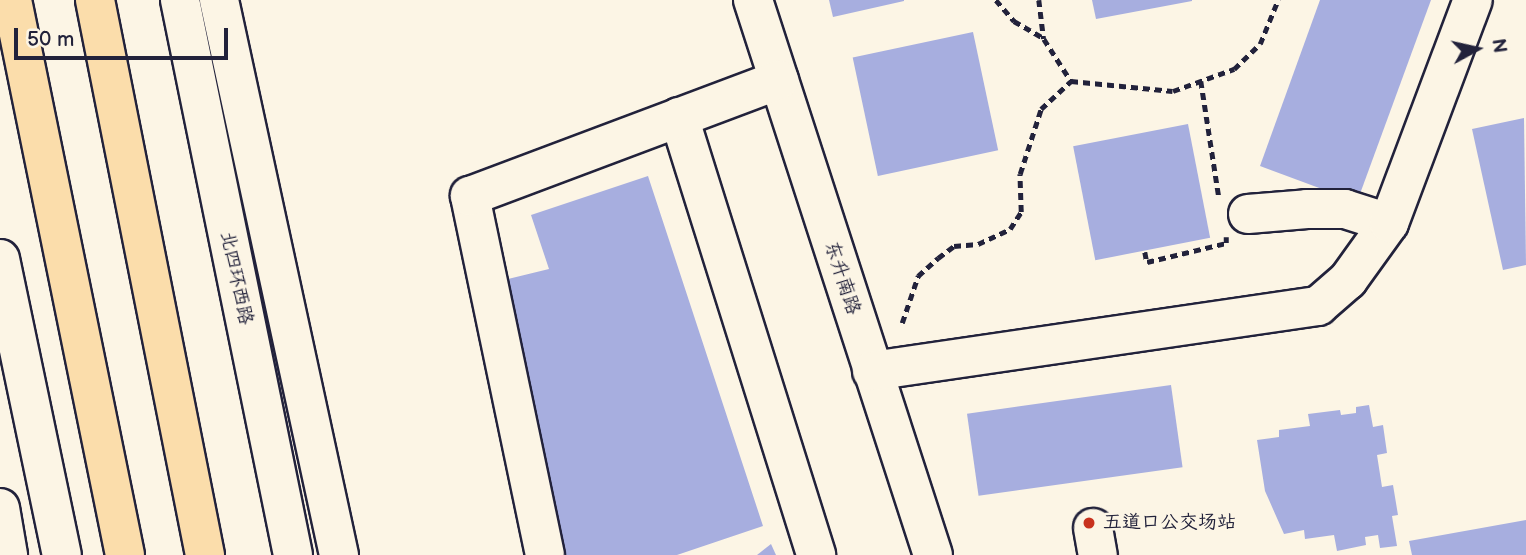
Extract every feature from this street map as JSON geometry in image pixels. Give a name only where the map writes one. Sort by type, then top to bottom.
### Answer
[{"type":"highway","points":[[12,0],[125,555]]},
{"type":"highway","points":[[95,0],[205,555]]},
{"type":"street","name":"北四环西路","points":[[180,0],[293,555]]},
{"type":"street","points":[[219,0],[339,555]]},
{"type":"street","name":"东升南路","points":[[753,0],[933,555]]},
{"type":"street","points":[[872,371],[1318,306],[1348,280],[1389,223],[1473,0]]},
{"type":"street","points":[[545,555],[470,196],[779,80]]},
{"type":"street","points":[[679,117],[816,555]]},
{"type":"street","points":[[1231,215],[1345,209],[1389,223]]},
{"type":"street","points":[[0,258],[62,555]]},
{"type":"street","points":[[0,508],[8,555]]},
{"type":"path","points":[[996,0],[1014,21],[1044,39]]},
{"type":"path","points":[[1039,0],[1044,39],[1071,81]]},
{"type":"path","points":[[902,323],[918,276],[938,258],[954,246],[978,244],[1010,229],[1021,212],[1020,174],[1041,110],[1071,81],[1173,91],[1234,69],[1260,44],[1278,0]]},
{"type":"path","points":[[1145,251],[1147,262],[1226,243],[1231,215],[1201,81]]},
{"type":"building","points":[[829,0],[904,0],[904,1],[833,17]]},
{"type":"building","points":[[1092,0],[1192,0],[1192,1],[1096,19]]},
{"type":"building","points":[[1320,0],[1431,0],[1357,202],[1260,166]]},
{"type":"building","points":[[973,32],[998,150],[878,176],[853,58]]},
{"type":"building","points":[[1524,118],[1526,265],[1503,270],[1472,129]]},
{"type":"building","points":[[1188,124],[1210,238],[1095,260],[1073,146]]},
{"type":"building","points":[[648,176],[763,526],[677,555],[558,555],[492,283],[549,269],[531,215]]},
{"type":"building","points":[[1171,385],[1183,467],[979,496],[967,414]]},
{"type":"building","points":[[1369,405],[1373,427],[1383,425],[1387,453],[1377,455],[1382,487],[1393,485],[1398,515],[1392,516],[1397,546],[1380,548],[1378,535],[1365,537],[1366,545],[1337,551],[1334,535],[1305,539],[1304,530],[1284,534],[1265,491],[1257,440],[1279,437],[1279,430],[1310,426],[1308,414],[1340,410],[1341,415],[1356,413],[1356,407]]},
{"type":"building","points":[[1526,520],[1526,555],[1412,555],[1409,541]]},
{"type":"building","points":[[771,544],[776,555],[757,555]]},
{"type":"place","name":"五道口公交场站","points":[[1089,523]]}]
